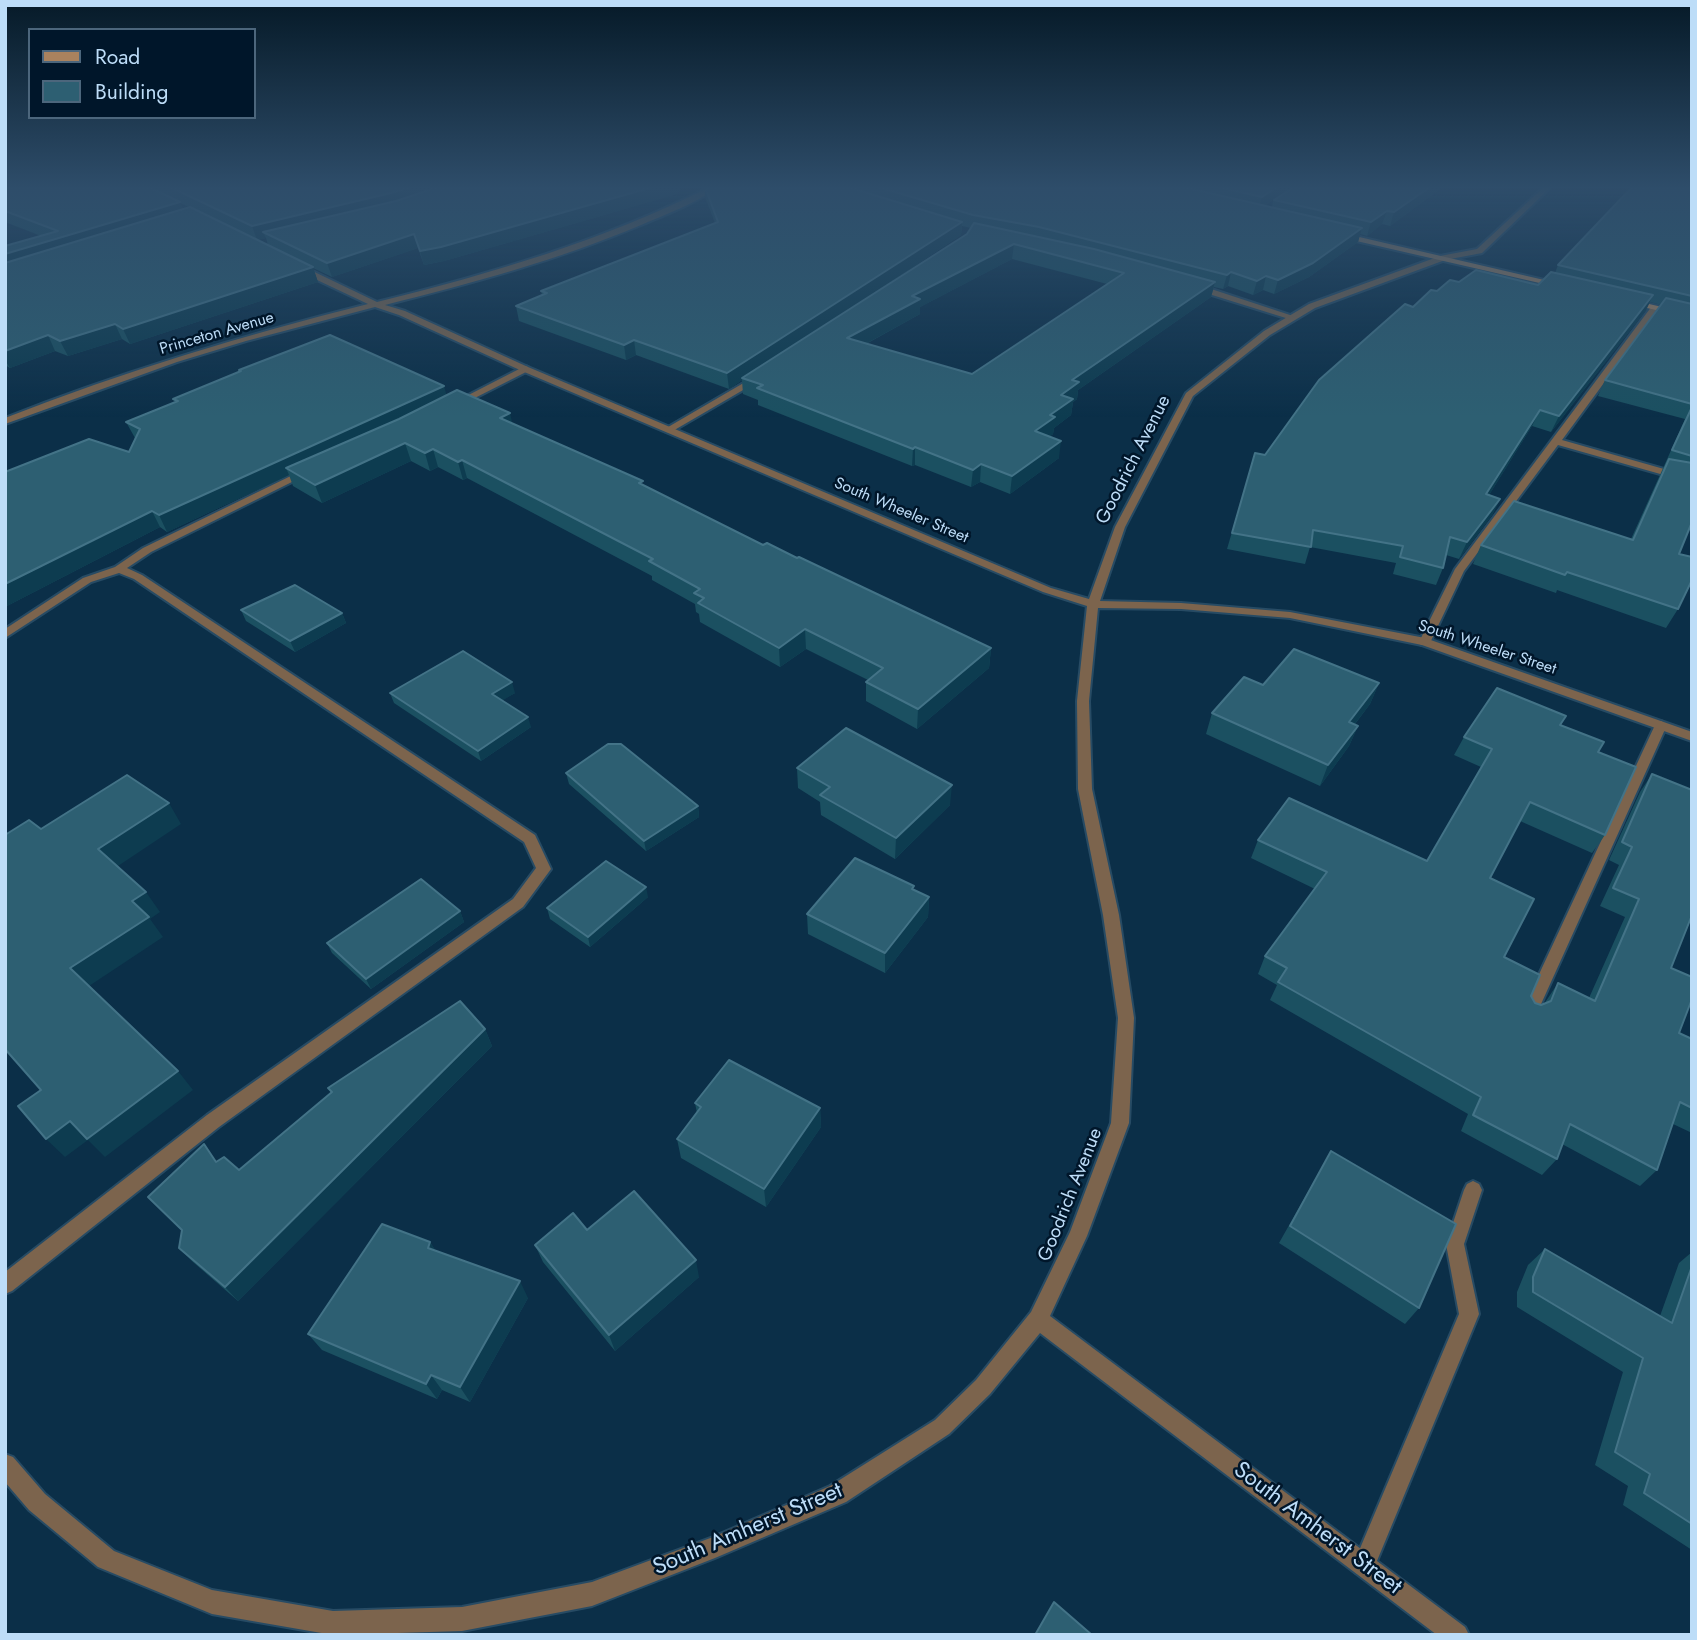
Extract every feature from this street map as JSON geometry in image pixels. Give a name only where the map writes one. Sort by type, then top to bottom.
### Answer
[{"type":"street","name":"South Wheeler Street","points":[[290,264],[376,305],[402,313],[525,369],[1047,590],[1093,604],[1181,606],[1290,615],[1425,642],[1692,737]]},
{"type":"street","name":"Princeton Avenue","points":[[5,421],[196,353],[468,283],[530,264]]},
{"type":"street","name":"Goodrich Avenue","points":[[1038,1319],[1078,1236],[1120,1123],[1126,1018],[1111,915],[1085,789],[1083,701],[1093,604],[1120,527],[1189,395],[1267,333],[1292,317],[1312,306],[1428,264]]},
{"type":"street","points":[[1467,264],[1564,286]]},
{"type":"street","points":[[1185,284],[1292,317]]},
{"type":"street","points":[[1616,299],[1692,316]]},
{"type":"street","points":[[1425,642],[1459,571],[1655,308]]},
{"type":"street","points":[[440,412],[525,369]]},
{"type":"street","points":[[668,430],[766,373]]},
{"type":"street","points":[[1556,441],[1692,480]]},
{"type":"street","points":[[5,634],[87,580],[119,569],[147,550],[313,469]]},
{"type":"street","points":[[5,1284],[213,1121],[518,903],[544,869],[530,839],[138,576],[119,569]]},
{"type":"street","points":[[1529,1013],[1661,725]]},
{"type":"street","points":[[1364,1565],[1469,1314],[1455,1244],[1474,1190]]},
{"type":"street","name":"South Amherst Street","points":[[5,1465],[37,1502],[106,1559],[212,1602],[333,1623],[462,1619],[592,1594],[715,1547],[838,1494],[942,1427],[983,1387],[1038,1319],[1457,1635]]},
{"type":"building","points":[[5,264],[306,264],[313,267],[123,329],[115,324],[60,341],[48,335],[5,351]]},
{"type":"building","points":[[611,264],[897,264],[727,373],[634,340],[624,345],[516,306],[547,293],[541,291]]},
{"type":"building","points":[[921,264],[976,264],[912,296],[920,299],[847,338],[972,374],[1124,273],[1088,264],[1147,264],[1215,282],[1072,380],[1079,382],[1061,395],[1073,399],[1050,415],[1055,417],[1035,431],[1061,441],[1012,476],[981,464],[973,470],[915,447],[913,449],[757,388],[763,385],[742,378]]},
{"type":"building","points":[[1182,264],[1312,264],[1278,280],[1266,276],[1257,281],[1231,272],[1227,275]]},
{"type":"building","points":[[1692,264],[1692,296],[1558,265]]},
{"type":"building","points":[[1476,270],[1538,285],[1551,272],[1653,295],[1559,416],[1540,410],[1486,494],[1500,499],[1467,542],[1450,537],[1443,568],[1400,557],[1403,546],[1313,530],[1311,547],[1232,533],[1255,453],[1265,455],[1319,380],[1405,304],[1413,307],[1431,290],[1437,291],[1450,280],[1459,282]]},
{"type":"building","points":[[1666,298],[1692,304],[1692,404],[1605,380]]},
{"type":"building","points":[[330,335],[444,386],[159,515],[152,511],[5,584],[5,472],[89,439],[129,452],[140,429],[126,422],[178,401],[173,399],[241,371],[239,370]]},
{"type":"building","points":[[457,390],[510,413],[500,418],[643,481],[639,483],[763,545],[767,543],[799,557],[991,648],[918,709],[866,682],[883,668],[805,629],[779,648],[698,603],[704,598],[694,593],[700,589],[649,561],[653,559],[462,460],[458,462],[433,449],[425,453],[405,443],[315,485],[286,468],[399,419]]},
{"type":"building","points":[[1692,407],[1692,456],[1672,450]]},
{"type":"building","points":[[1669,459],[1692,463],[1692,522],[1679,554],[1692,557],[1692,580],[1678,609],[1567,572],[1565,575],[1481,545],[1514,501],[1633,540]]},
{"type":"building","points":[[295,585],[342,613],[290,641],[241,610]]},
{"type":"building","points":[[1294,649],[1379,683],[1349,722],[1358,726],[1328,765],[1212,713],[1244,677],[1263,685]]},
{"type":"building","points":[[463,651],[512,682],[492,694],[528,717],[478,751],[390,693]]},
{"type":"building","points":[[1497,688],[1566,716],[1560,725],[1604,742],[1598,752],[1636,767],[1605,835],[1530,802],[1490,878],[1534,899],[1504,957],[1540,975],[1531,996],[1535,1003],[1541,1005],[1551,1001],[1558,983],[1595,1001],[1639,899],[1613,888],[1632,847],[1622,842],[1652,774],[1692,790],[1692,915],[1671,968],[1692,977],[1692,999],[1679,1033],[1692,1039],[1692,1108],[1680,1102],[1657,1170],[1570,1124],[1557,1159],[1473,1115],[1481,1097],[1278,982],[1287,968],[1265,956],[1327,872],[1258,840],[1289,798],[1427,861],[1492,749],[1464,737]]},
{"type":"building","points":[[846,728],[952,785],[896,838],[820,795],[830,787],[797,768]]},
{"type":"building","points":[[608,744],[621,744],[698,806],[644,841],[566,773]]},
{"type":"building","points":[[127,775],[169,803],[98,849],[146,892],[132,901],[149,917],[70,968],[178,1071],[87,1139],[70,1121],[46,1139],[18,1106],[41,1090],[5,1049],[5,835],[29,820],[41,829]]},
{"type":"building","points":[[855,858],[914,886],[912,889],[929,897],[885,953],[807,914]]},
{"type":"building","points":[[606,861],[646,887],[588,937],[547,908]]},
{"type":"building","points":[[421,879],[460,911],[366,979],[327,943]]},
{"type":"building","points":[[460,1001],[485,1029],[225,1287],[179,1248],[182,1230],[148,1197],[204,1144],[216,1162],[224,1157],[239,1170],[332,1092],[328,1088]]},
{"type":"building","points":[[729,1060],[820,1108],[764,1189],[677,1139],[701,1107],[695,1103]]},
{"type":"building","points":[[1331,1151],[1456,1224],[1419,1308],[1290,1226]]},
{"type":"building","points":[[634,1191],[696,1260],[609,1335],[535,1245],[573,1213],[587,1230]]},
{"type":"building","points":[[382,1224],[430,1242],[428,1248],[520,1281],[460,1387],[431,1375],[426,1384],[308,1334]]},
{"type":"building","points":[[1545,1249],[1672,1323],[1692,1266],[1692,1524],[1644,1493],[1650,1474],[1615,1452],[1643,1358],[1533,1292],[1533,1277]]},
{"type":"building","points":[[1054,1602],[1092,1635],[1035,1635]]}]
